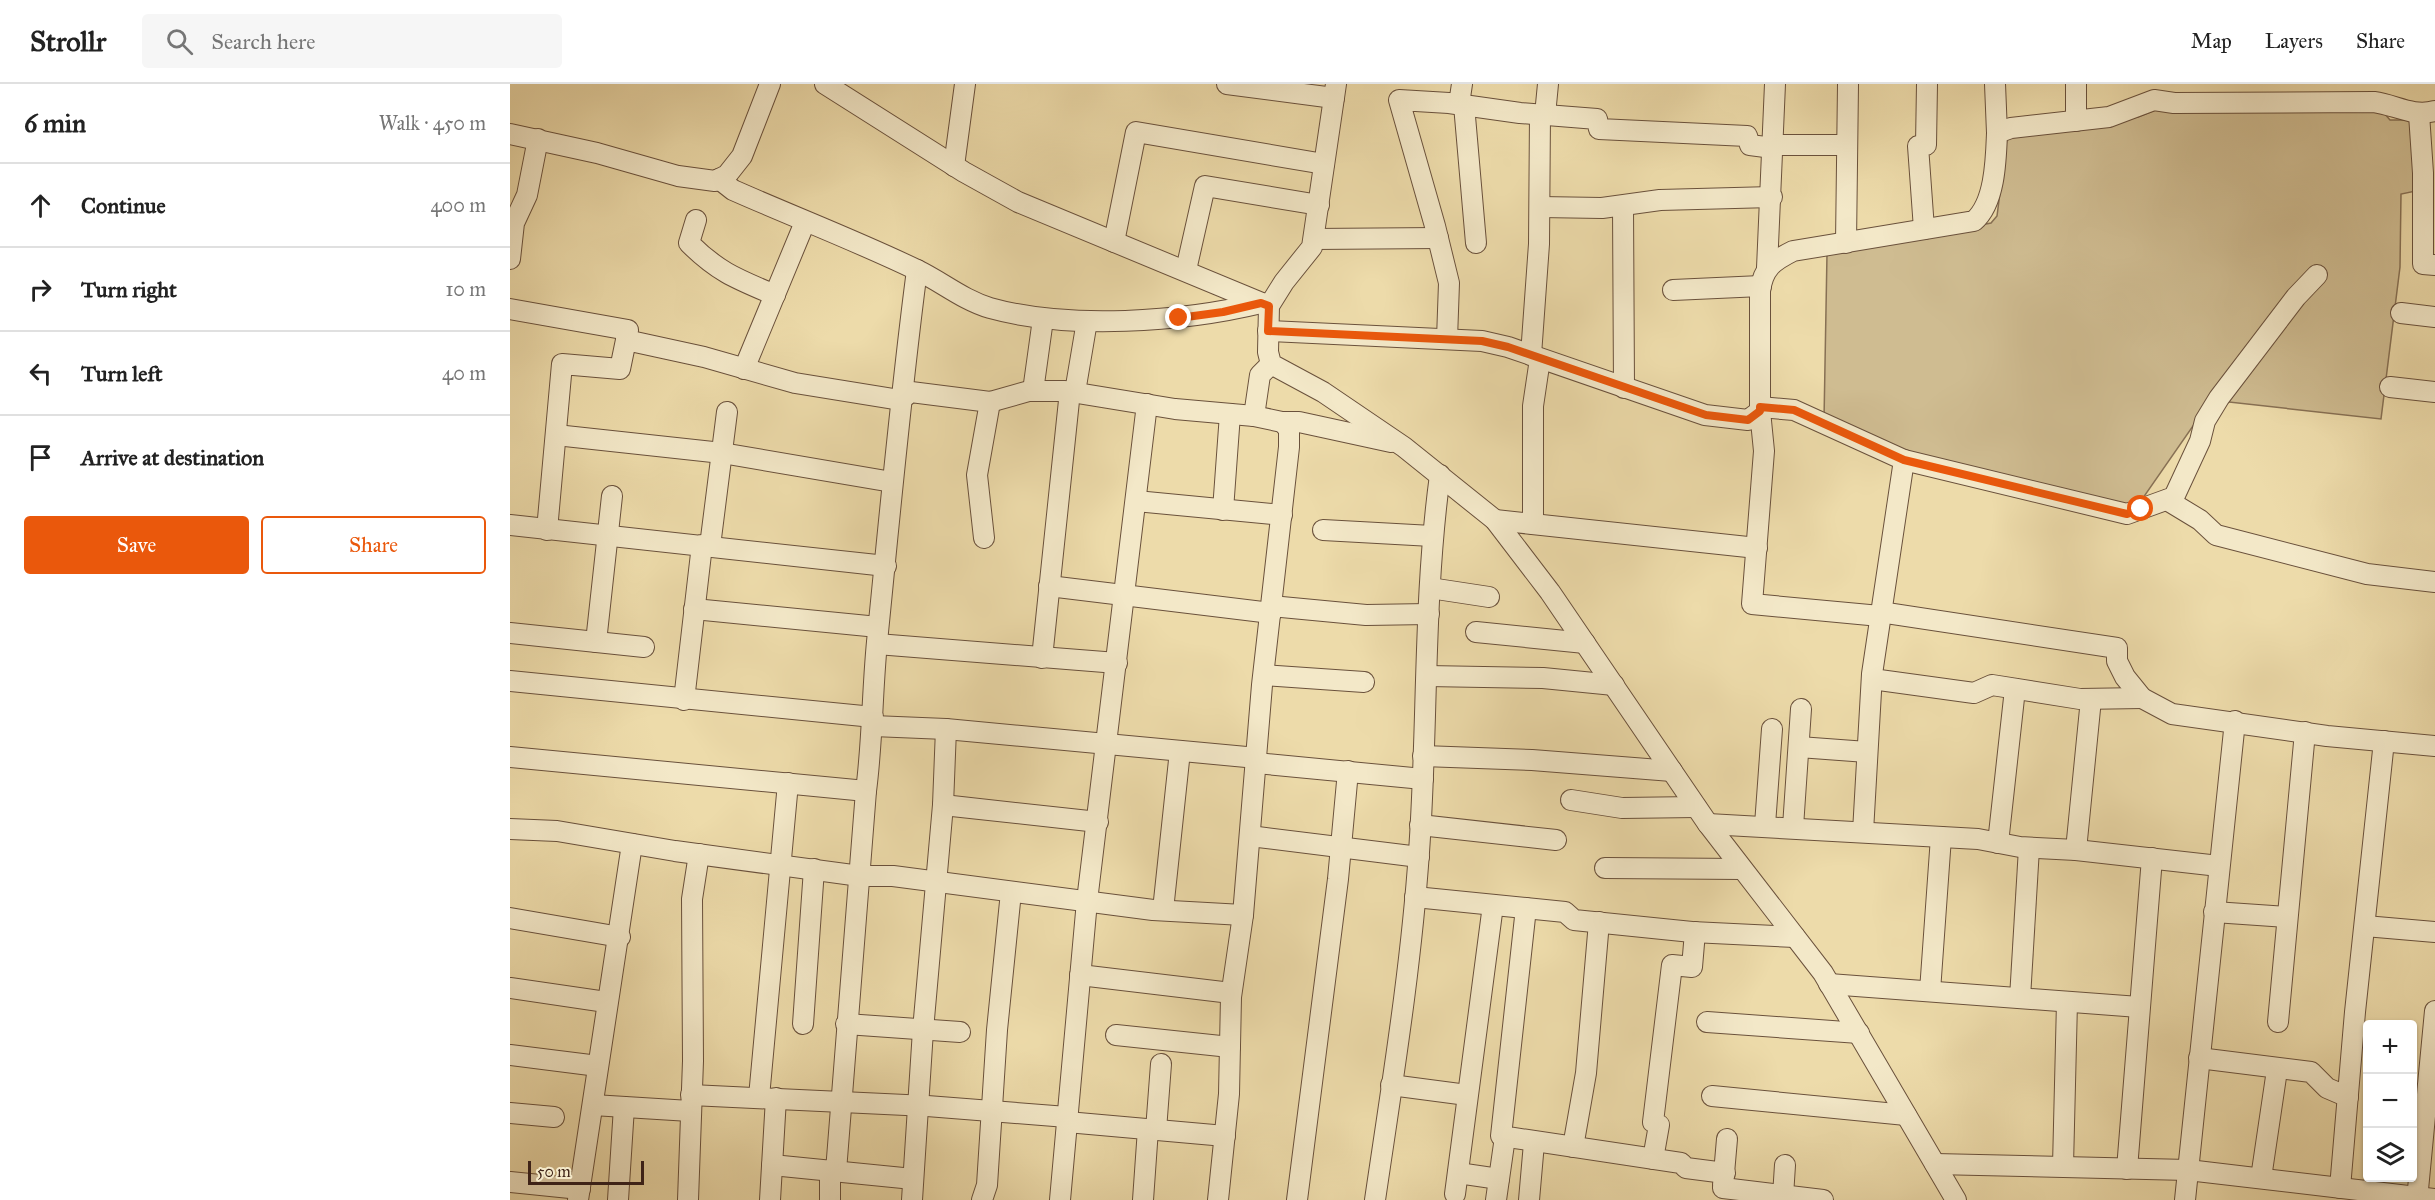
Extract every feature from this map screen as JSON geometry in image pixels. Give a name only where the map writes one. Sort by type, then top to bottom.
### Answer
[{"type":"street","points":[[510,134],[597,153],[678,177],[719,179],[727,175],[742,156],[770,84]]},
{"type":"street","points":[[825,84],[954,166],[1018,202],[1265,304]]},
{"type":"street","points":[[954,166],[965,84]]},
{"type":"street","points":[[719,179],[733,190],[917,270],[971,301],[1043,319],[1087,321],[1179,318],[1223,312],[1265,304],[1312,247],[1335,91],[1227,84]]},
{"type":"street","points":[[1462,84],[1462,105],[1476,243]]},
{"type":"street","points":[[1533,524],[1533,405],[1543,114],[1548,84]]},
{"type":"street","points":[[1775,84],[1772,197],[1764,277],[1760,409],[1764,451],[1752,604],[1880,614],[2117,648],[2117,661],[2125,677],[2142,698],[2172,714],[2305,732],[2435,746]]},
{"type":"street","points":[[1846,243],[1848,84]]},
{"type":"street","points":[[1924,229],[1918,146],[1926,145],[1927,84]]},
{"type":"street","points":[[1764,277],[1771,262],[1793,251],[1974,221],[1984,213],[1997,133],[1995,84]]},
{"type":"street","points":[[2076,84],[2076,121]]},
{"type":"street","points":[[1997,133],[2011,128],[2109,117],[2154,100],[2157,92],[2174,103],[2237,93],[2374,102],[2393,105],[2409,113],[2427,112],[2423,173],[2422,264],[2435,265]]},
{"type":"street","points":[[1448,339],[1449,283],[1399,100],[1597,119],[1599,129],[1747,136],[1750,145],[1774,147],[1847,145]]},
{"type":"street","points":[[1114,242],[1136,132],[1324,164]]},
{"type":"street","points":[[510,259],[514,223],[527,195],[538,139]]},
{"type":"street","points":[[1186,270],[1205,186],[1319,205]]},
{"type":"street","points":[[1540,207],[1623,206],[1660,200],[1772,197]]},
{"type":"street","points":[[1623,206],[1624,388]]},
{"type":"street","points":[[696,220],[689,243],[709,263],[724,274],[775,295]]},
{"type":"street","points":[[744,369],[805,222]]},
{"type":"street","points":[[1314,239],[1438,238]]},
{"type":"street","points":[[830,1200],[860,876],[892,482],[917,270]]},
{"type":"street","points":[[1268,331],[1482,341],[1706,415],[1748,420],[1760,409],[1794,410],[1904,460],[2127,514],[2174,497],[2200,441],[2205,421],[2219,398],[2296,297],[2317,275]]},
{"type":"street","points":[[1673,290],[1764,277]]},
{"type":"street","points":[[1265,304],[1271,364]]},
{"type":"street","points":[[510,309],[628,330],[620,369],[562,364],[547,530]]},
{"type":"street","points":[[2401,313],[2435,317]]},
{"type":"street","points":[[1033,391],[1043,319]]},
{"type":"street","points":[[1042,658],[1073,392],[1087,321]]},
{"type":"street","points":[[626,340],[795,383],[900,400],[911,392],[990,402],[1033,391],[1073,392],[1147,404],[1254,416],[1282,422],[1299,422],[1401,444]]},
{"type":"street","points":[[1254,416],[1260,375],[1271,364]]},
{"type":"street","points":[[1271,364],[1323,393],[1401,444],[1495,520],[1550,592],[1708,824],[1830,984],[1956,1200]]},
{"type":"street","points":[[2390,387],[2435,392]]},
{"type":"street","points":[[984,538],[977,475],[990,402]]},
{"type":"street","points":[[1060,1200],[1087,901],[1108,744],[1147,404]]},
{"type":"street","points":[[684,700],[694,609],[722,453],[727,412]]},
{"type":"street","points":[[1223,510],[1230,414]]},
{"type":"street","points":[[1218,1200],[1225,1136],[1231,993],[1243,915],[1264,675],[1290,436],[1282,422]]},
{"type":"street","points":[[556,435],[722,453],[892,482]]},
{"type":"street","points":[[1863,832],[1872,679],[1904,460]]},
{"type":"street","points":[[1375,1200],[1409,973],[1419,857],[1432,536],[1440,475]]},
{"type":"street","points":[[596,642],[612,496]]},
{"type":"street","points":[[2167,500],[2200,520],[2216,535],[2367,574],[2435,582]]},
{"type":"street","points":[[1136,501],[1282,515]]},
{"type":"street","points":[[1495,520],[1757,548]]},
{"type":"street","points":[[510,525],[886,566]]},
{"type":"street","points":[[1323,530],[1432,536]]},
{"type":"street","points":[[1049,586],[1271,610],[1366,615],[1429,614]]},
{"type":"street","points":[[1430,588],[1489,597]]},
{"type":"street","points":[[694,609],[1042,658],[1117,663]]},
{"type":"street","points":[[510,633],[644,647]]},
{"type":"street","points":[[1476,633],[1585,643]]},
{"type":"street","points":[[1264,675],[1364,682]]},
{"type":"street","points":[[1427,676],[1543,678],[1614,685]]},
{"type":"street","points":[[1872,679],[1974,693],[1992,685],[2091,699],[2142,698]]},
{"type":"street","points":[[510,681],[946,729],[1180,751],[1422,779]]},
{"type":"street","points":[[1998,843],[2015,689]]},
{"type":"street","points":[[2076,849],[2091,699]]},
{"type":"street","points":[[1793,827],[1801,709]]},
{"type":"street","points":[[2185,1200],[2235,721]]},
{"type":"street","points":[[912,1200],[923,1030],[943,805],[946,729]]},
{"type":"street","points":[[1765,825],[1772,729]]},
{"type":"street","points":[[2278,1022],[2305,732]]},
{"type":"street","points":[[2340,1188],[2384,741]]},
{"type":"street","points":[[1799,747],[1868,752]]},
{"type":"street","points":[[1163,910],[1180,751]]},
{"type":"street","points":[[1423,756],[1532,760],[1672,771]]},
{"type":"street","points":[[510,757],[866,791]]},
{"type":"street","points":[[1297,1200],[1341,848],[1348,771]]},
{"type":"street","points":[[770,1200],[772,1165],[767,1098],[788,783]]},
{"type":"street","points":[[1572,800],[1622,808],[1696,807]]},
{"type":"street","points":[[943,805],[1098,822]]},
{"type":"street","points":[[1708,824],[1765,825],[1941,837],[2029,848],[2076,849],[2219,866]]},
{"type":"street","points":[[1420,825],[1556,840]]},
{"type":"street","points":[[510,829],[557,831],[699,854],[860,876],[937,882],[1163,910],[1243,915]]},
{"type":"street","points":[[1250,836],[1419,857]]},
{"type":"street","points":[[1930,991],[1941,837]]},
{"type":"street","points":[[510,1182],[579,1195],[606,1002],[620,937],[632,844]]},
{"type":"street","points":[[2020,998],[2029,848]]},
{"type":"street","points":[[688,1200],[692,899],[699,854]]},
{"type":"street","points":[[2127,1169],[2152,858]]},
{"type":"street","points":[[1605,868],[1742,869]]},
{"type":"street","points":[[803,1024],[814,869]]},
{"type":"street","points":[[982,1200],[987,1185],[1011,892]]},
{"type":"street","points":[[1415,897],[1565,912],[1574,920],[1695,932],[1795,937]]},
{"type":"street","points":[[1455,1194],[1493,905]]},
{"type":"street","points":[[1526,908],[1501,1136],[1534,1143],[1681,1163],[1723,1187],[1823,1200]]},
{"type":"street","points":[[2214,912],[2287,917]]},
{"type":"street","points":[[510,918],[620,937]]},
{"type":"street","points":[[1573,1147],[1586,1073],[1599,922]]},
{"type":"street","points":[[2365,926],[2435,932]]},
{"type":"street","points":[[1653,1159],[1659,1125],[1653,1122],[1672,964],[1692,967],[1695,932]]},
{"type":"street","points":[[1080,975],[1231,993]]},
{"type":"street","points":[[1830,984],[2139,1007]]},
{"type":"street","points":[[510,988],[606,1002]]},
{"type":"street","points":[[2063,1166],[2067,1002]]},
{"type":"street","points":[[1935,1164],[2188,1170],[2423,1198],[2435,1011]]},
{"type":"street","points":[[1707,1022],[1859,1033]]},
{"type":"street","points":[[846,1024],[960,1032]]},
{"type":"street","points":[[1116,1035],[1230,1047]]},
{"type":"street","points":[[510,1055],[598,1066]]},
{"type":"street","points":[[2199,1058],[2277,1070],[2310,1072],[2327,1088],[2348,1097]]},
{"type":"street","points":[[1143,1200],[1161,1064]]},
{"type":"street","points":[[2261,1179],[2277,1070]]},
{"type":"street","points":[[1391,1085],[1467,1095]]},
{"type":"street","points":[[1712,1096],[1906,1115]]},
{"type":"street","points":[[593,1105],[624,1107],[767,1098],[840,1101],[992,1111],[1225,1136]]},
{"type":"street","points":[[618,1200],[624,1107]]},
{"type":"street","points":[[510,1113],[554,1116]]},
{"type":"street","points":[[1496,1200],[1505,1137]]},
{"type":"street","points":[[1723,1187],[1727,1139]]},
{"type":"street","points":[[1529,1200],[1534,1143]]},
{"type":"street","points":[[772,1165],[914,1179]]},
{"type":"street","points":[[1783,1196],[1785,1165]]},
{"type":"street","points":[[1458,1173],[1499,1179]]},
{"type":"shaded area","points":[[2378,106],[2390,120],[2412,120],[2416,191],[2401,194],[2400,267],[2381,419],[2211,400],[2143,498],[2119,507],[1899,452],[1824,420],[1827,254],[1991,223],[1997,216],[2007,138],[2138,117],[2158,109]]},
{"type":"route","points":[[1179,318],[1223,312],[1261,303],[1269,306],[1268,331],[1482,341],[1508,347],[1706,415],[1748,420],[1755,417],[1760,407],[1794,410],[1904,460],[2127,514],[2141,509]]}]
